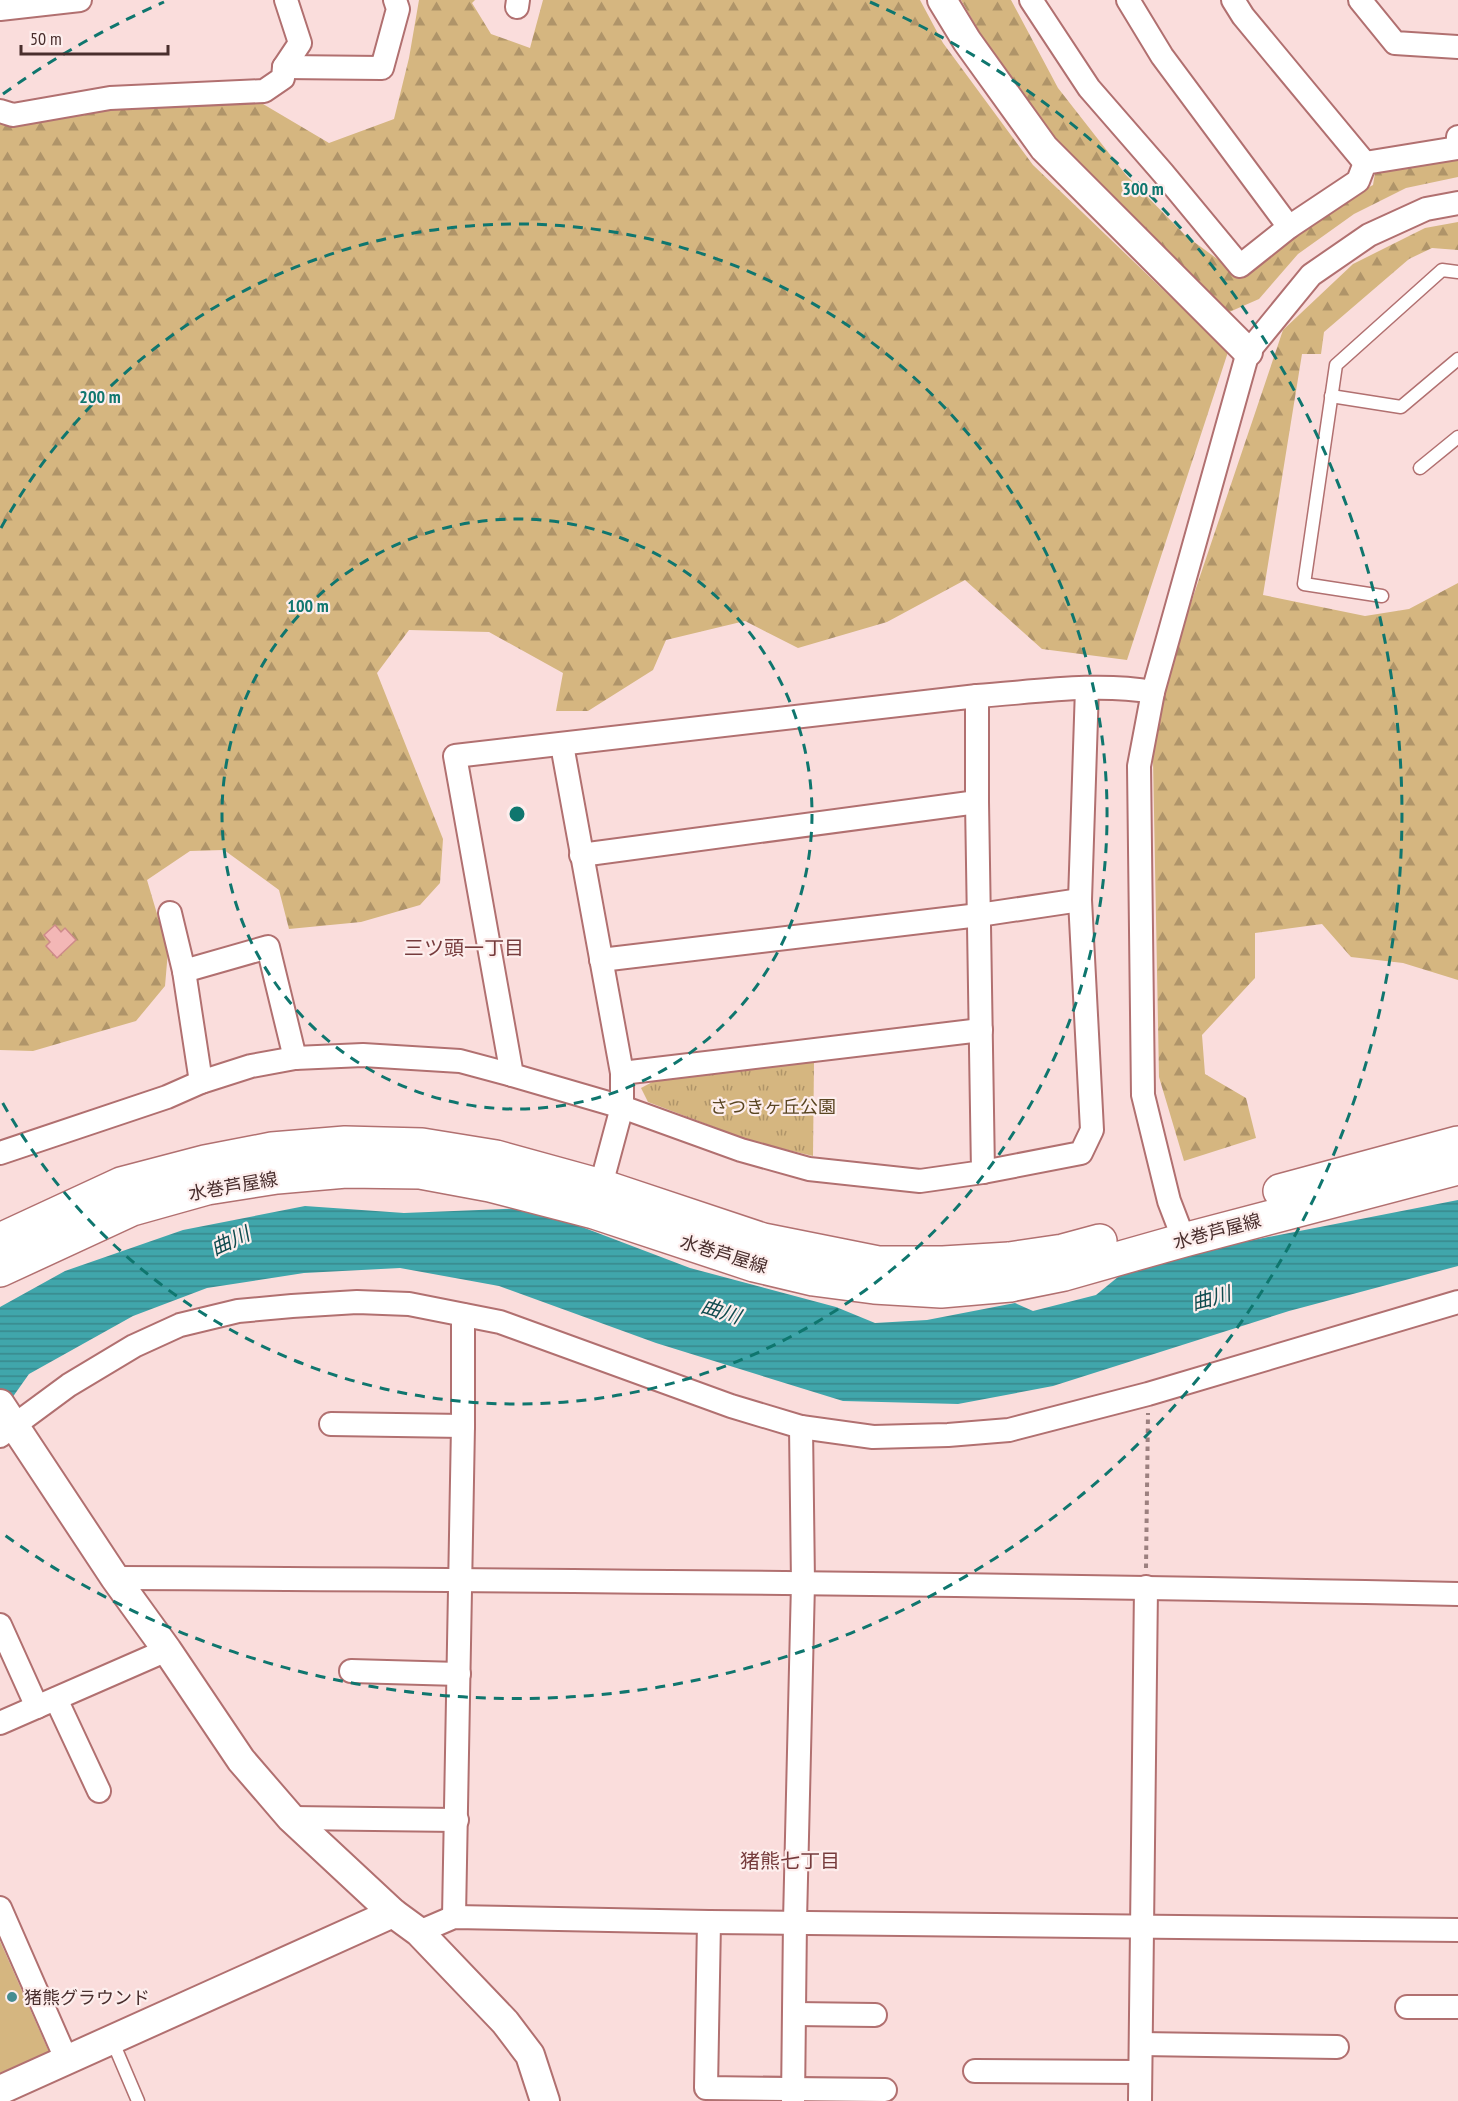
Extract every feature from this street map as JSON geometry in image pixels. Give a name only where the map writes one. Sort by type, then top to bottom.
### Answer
[{"type":"main road","name":"水巻芦屋線","points":[[0,1240],[121,1184],[204,1161],[272,1149],[345,1143],[422,1145],[496,1157],[754,1265],[813,1280],[941,1291],[1010,1286],[1064,1274],[1180,1230],[1458,1143]]},
{"type":"main road","name":"水巻芦屋線","points":[[1180,1230],[1458,1168]]},
{"type":"main road","name":"水巻芦屋線","points":[[0,1270],[132,1209],[207,1188],[277,1177],[346,1171],[420,1172],[490,1185],[597,1199]]},
{"type":"street","points":[[0,9],[80,0]]},
{"type":"street","points":[[0,111],[13,115],[110,98],[264,91],[283,78],[284,68],[300,43],[286,0]]},
{"type":"street","points":[[284,68],[382,68],[398,9],[395,0]]},
{"type":"street","points":[[942,0],[967,41],[1044,148],[1248,352]]},
{"type":"street","points":[[1031,0],[1089,88],[1240,266],[1290,227],[1358,181],[1365,163]]},
{"type":"street","points":[[1128,0],[1162,56],[1290,227]]},
{"type":"street","points":[[1233,0],[1243,16],[1365,163]]},
{"type":"street","points":[[1360,0],[1395,43],[1458,46]]},
{"type":"street","points":[[1365,163],[1457,148],[1458,137]]},
{"type":"street","points":[[1180,1230],[1169,1201],[1143,1095],[1139,766],[1153,692],[1248,352],[1311,275],[1369,235],[1426,209],[1458,203]]},
{"type":"street","points":[[512,1075],[455,756],[978,696],[1087,688],[1130,688],[1153,692]]},
{"type":"street","points":[[0,1153],[167,1098],[201,1082],[251,1066],[294,1058],[363,1055],[460,1061],[622,1107],[741,1150],[809,1169],[920,1181],[983,1172],[1080,1153],[1092,1130],[1080,900],[1087,688]]},
{"type":"street","points":[[978,696],[977,802],[983,1172]]},
{"type":"street","points":[[562,745],[622,1073],[622,1107],[597,1199]]},
{"type":"street","points":[[581,855],[977,802]]},
{"type":"street","points":[[601,960],[979,915],[1080,900]]},
{"type":"street","points":[[170,913],[184,971],[201,1082]]},
{"type":"street","points":[[184,971],[268,947],[294,1058]]},
{"type":"street","points":[[622,1073],[981,1030]]},
{"type":"street","points":[[545,2101],[530,2055],[505,2022],[419,1932],[393,1913],[291,1818],[241,1760],[167,1650],[6,1421],[134,1346],[180,1325],[238,1311],[357,1302],[410,1304],[500,1322],[730,1406],[801,1427],[873,1437],[948,1435],[1009,1430],[1148,1394],[1458,1302]]},
{"type":"street","points":[[454,1917],[463,1315]]},
{"type":"street","points":[[330,1424],[463,1426]]},
{"type":"street","points":[[793,2095],[803,1583],[801,1427]]},
{"type":"street","points":[[115,1578],[460,1579],[1146,1587],[1458,1594]]},
{"type":"street","points":[[1140,2101],[1146,1587]]},
{"type":"street","points":[[0,1625],[99,1791]]},
{"type":"street","points":[[0,1723],[167,1650]]},
{"type":"street","points":[[351,1671],[459,1674]]},
{"type":"street","points":[[291,1818],[457,1820]]},
{"type":"street","points":[[0,1908],[67,2061]]},
{"type":"street","points":[[0,2090],[393,1913]]},
{"type":"street","points":[[419,1932],[454,1917],[1458,1930]]},
{"type":"street","points":[[709,1922],[706,2088],[793,2095],[885,2090]]},
{"type":"street","points":[[1407,2007],[1458,2007]]},
{"type":"street","points":[[795,2014],[875,2015]]},
{"type":"street","points":[[1141,2043],[1337,2047]]},
{"type":"street","points":[[975,2071],[1140,2072]]},
{"type":"lane","points":[[1382,596],[1304,584],[1336,365],[1442,270],[1458,272]]},
{"type":"lane","points":[[1331,396],[1401,407],[1458,359]]},
{"type":"lane","points":[[1420,468],[1458,436]]},
{"type":"lane","points":[[112,2040],[138,2101]]},
{"type":"path","points":[[1146,1587],[1148,1394]]},
{"type":"green space","points":[[419,0],[475,0],[472,3],[491,34],[530,48],[543,0],[920,0],[943,43],[1033,165],[1228,352],[1127,660],[1042,649],[965,580],[887,622],[798,648],[745,621],[666,640],[653,670],[588,711],[556,711],[563,673],[489,632],[409,630],[377,673],[443,839],[440,883],[420,905],[361,922],[289,929],[279,890],[224,850],[190,851],[147,880],[168,951],[165,986],[136,1021],[33,1051],[0,1050],[0,123],[14,126],[112,106],[263,104],[329,143],[394,119],[409,58]]},
{"type":"green space","points":[[961,0],[1011,0],[1058,88],[1126,175],[1186,236],[1242,277],[1315,216],[1373,185],[1375,173],[1458,157],[1458,177],[1406,188],[1354,214],[1298,254],[1259,299],[1227,313],[1053,139],[990,50]]},
{"type":"green space","points":[[1458,222],[1458,250],[1432,248],[1409,259],[1324,332],[1321,354],[1302,354],[1263,595],[1365,616],[1409,609],[1458,583],[1458,980],[1403,963],[1351,957],[1322,924],[1255,933],[1255,978],[1202,1035],[1205,1074],[1246,1098],[1256,1138],[1184,1161],[1159,1077],[1153,759],[1164,683],[1283,330],[1353,264],[1425,228]]},
{"type":"green space","name":"さつきヶ丘公園","points":[[814,1061],[813,1156],[751,1141],[648,1102],[641,1088],[656,1080]]},
{"type":"green space","name":"猪熊グラウンド","points":[[0,1941],[49,2052],[0,2073]]},
{"type":"water","name":"曲川","points":[[1458,1200],[1458,1266],[1289,1311],[1053,1386],[958,1404],[843,1401],[656,1343],[499,1286],[400,1268],[304,1273],[207,1288],[133,1316],[29,1374],[0,1415],[0,1307],[65,1271],[183,1230],[305,1206],[404,1213],[532,1208],[690,1268],[836,1307],[875,1323],[927,1320],[1015,1303],[1033,1311],[1096,1295],[1135,1263]]},
{"type":"building","points":[[55,925],[61,932],[65,928],[76,940],[57,958],[46,946],[50,942],[44,935]]},
{"type":"place","name":"猪熊グラウンド","points":[[12,1997]]},
{"type":"district","name":"三ツ頭一丁目","points":[[464,948]]},
{"type":"district","name":"猪熊七丁目","points":[[790,1861]]}]
